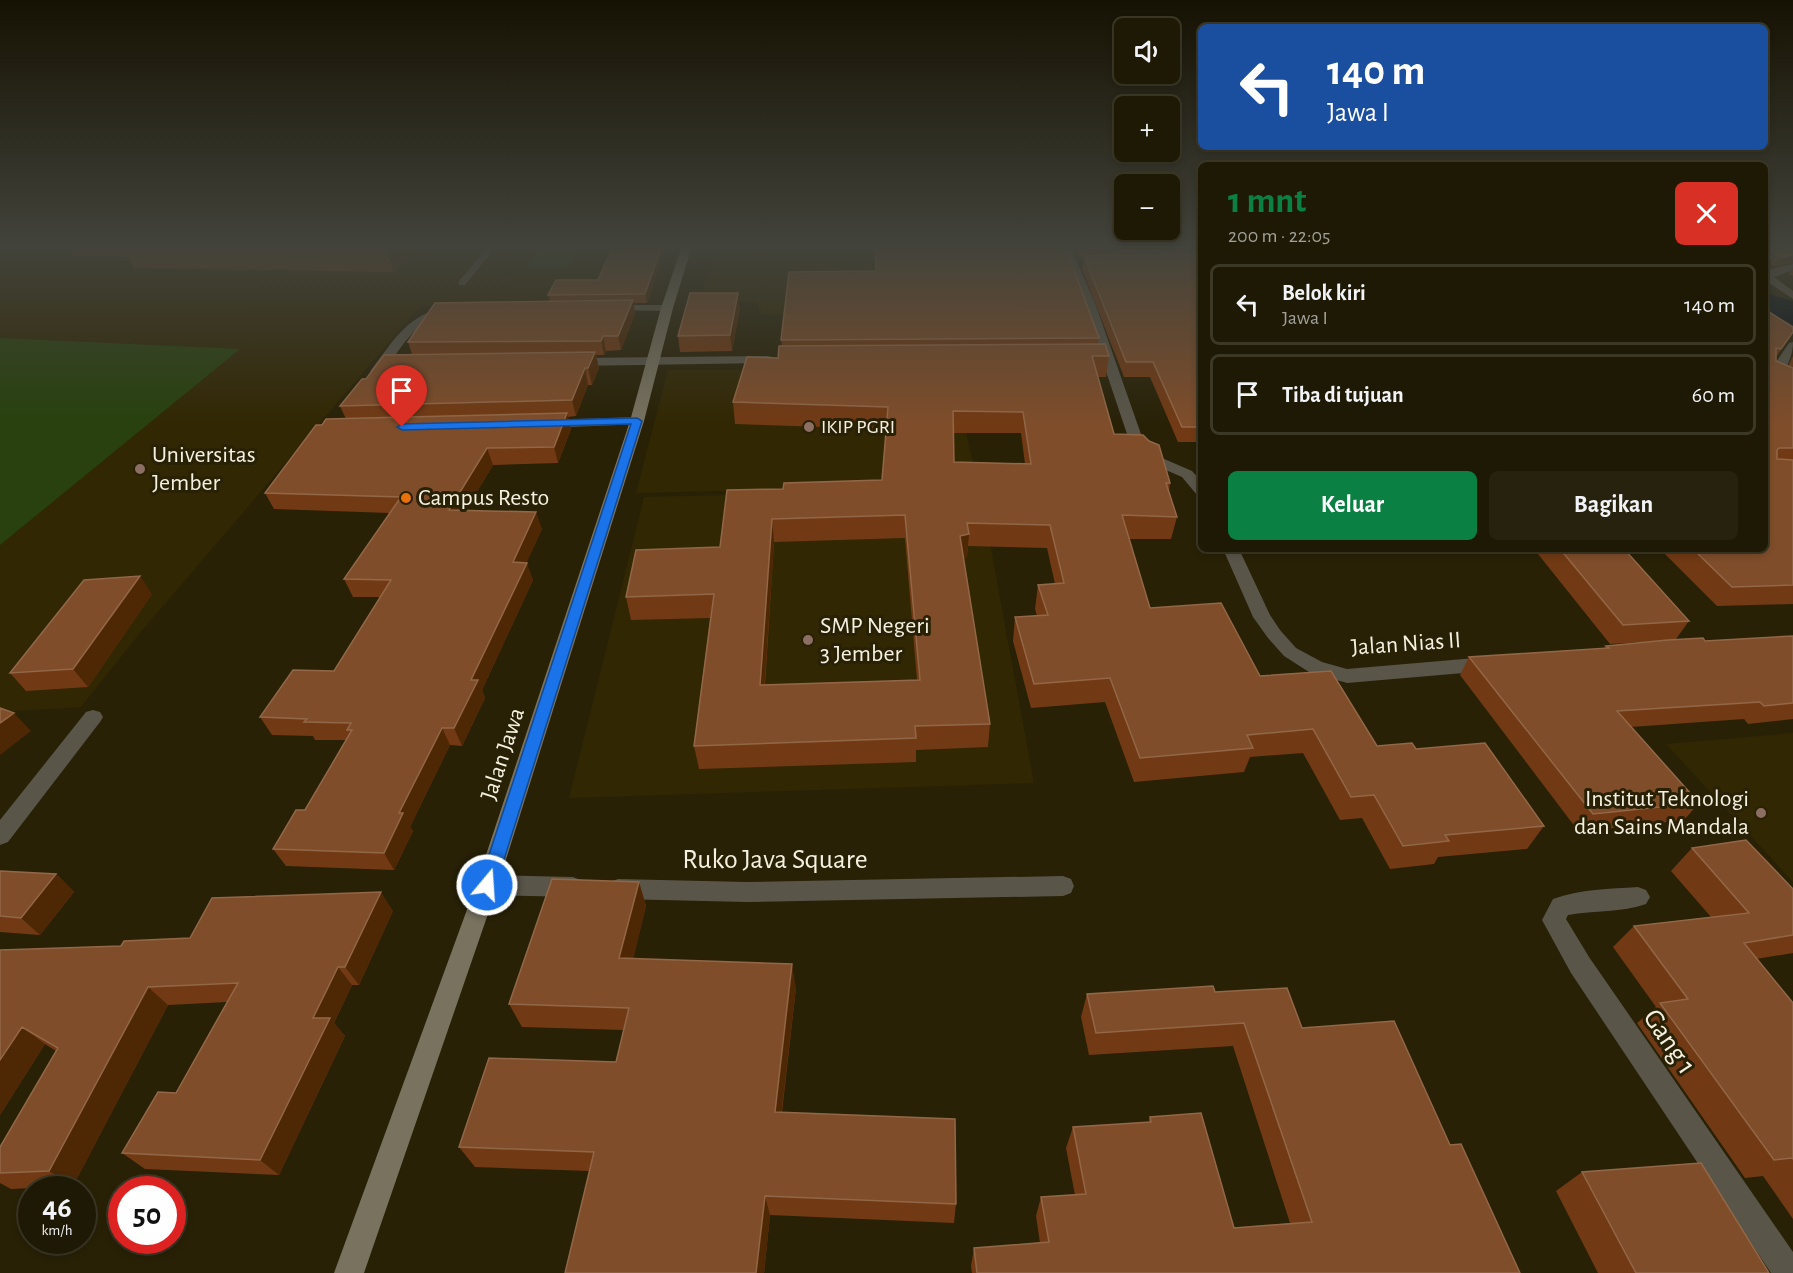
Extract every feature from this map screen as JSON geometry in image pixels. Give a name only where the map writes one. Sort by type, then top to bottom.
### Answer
[{"type":"main road","name":"Jalan Jawa","points":[[349,1273],[487,885],[637,421],[667,308]]},
{"type":"street","points":[[1090,305],[1103,358],[1140,446],[1156,462],[1180,469],[1198,469]]},
{"type":"street","points":[[595,309],[667,308]]},
{"type":"street","points":[[369,382],[389,363],[408,331],[418,320],[430,313],[463,310]]},
{"type":"street","points":[[1774,375],[1793,346]]},
{"type":"street","points":[[559,362],[776,360]]},
{"type":"street","points":[[531,424],[637,421]]},
{"type":"street","points":[[1180,469],[1198,487]]},
{"type":"street","name":"Jalan Nias II","points":[[1232,552],[1262,617],[1274,634],[1290,652],[1326,671],[1347,676],[1501,663]]},
{"type":"street","points":[[0,836],[93,717]]},
{"type":"street","name":"Ruko Java Square","points":[[487,885],[747,892],[1063,886]]},
{"type":"street","name":"Gang 1","points":[[1638,897],[1587,901],[1561,906],[1554,920],[1586,975],[1788,1273]]},
{"type":"shaded area","name":"Universitas Jember","points":[[0,305],[470,305],[420,306],[140,633],[81,707],[0,712]]},
{"type":"shaded area","points":[[758,305],[1001,305],[1006,325],[761,314]]},
{"type":"shaded area","name":"IKIP PGRI","points":[[668,370],[952,370],[978,485],[636,493]]},
{"type":"shaded area","name":"SMP Negeri 3 Jember","points":[[980,489],[1034,783],[569,798],[644,497]]},
{"type":"shaded area","name":"Institut Teknologi dan Sains Mandala","points":[[1793,733],[1793,882],[1666,744]]},
{"type":"green space","points":[[0,338],[240,349],[0,545]]},
{"type":"building","points":[[433,305],[631,305],[618,336],[603,336],[601,341],[408,342]]},
{"type":"building","points":[[687,305],[736,305],[730,335],[678,336]]},
{"type":"building","points":[[785,305],[1087,305],[1099,338],[781,340]]},
{"type":"building","points":[[1104,305],[1198,305],[1198,427],[1182,427],[1153,362],[1126,362]]},
{"type":"building","points":[[1768,311],[1793,327],[1793,332],[1781,349],[1776,348],[1776,361],[1793,368],[1793,448],[1779,448],[1777,459],[1793,460],[1793,585],[1732,587],[1696,552],[1768,552]]},
{"type":"building","points":[[1105,344],[1109,356],[1092,356],[1114,434],[1143,435],[1149,441],[1159,445],[1170,483],[1166,483],[1177,517],[1122,515],[1150,608],[1221,603],[1260,676],[1331,671],[1377,746],[1412,743],[1416,749],[1485,743],[1544,826],[1445,835],[1449,841],[1403,846],[1374,795],[1351,797],[1313,729],[1247,735],[1253,748],[1140,758],[1110,678],[1034,684],[1015,617],[1048,615],[1038,585],[1064,583],[1050,525],[967,523],[969,534],[960,536],[990,724],[915,726],[916,738],[694,746],[714,594],[626,597],[636,550],[720,547],[727,490],[783,489],[784,483],[882,480],[888,407],[733,402],[747,357],[778,358],[779,346]],"holes":[[[953,411],[1023,412],[1031,464],[954,462]],[[905,515],[920,680],[760,685],[772,519]]]},
{"type":"building","points":[[595,352],[588,368],[585,368],[572,400],[340,406],[362,379],[366,379],[384,355]]},
{"type":"building","points":[[567,413],[554,447],[487,448],[449,510],[536,512],[513,562],[527,563],[471,680],[478,680],[454,728],[442,728],[399,813],[403,813],[384,853],[273,849],[296,810],[305,810],[352,730],[347,730],[351,723],[304,722],[307,719],[260,717],[293,670],[334,671],[391,580],[344,579],[401,497],[265,493],[316,425],[322,425],[326,419]]},
{"type":"building","points":[[1562,552],[1627,552],[1689,621],[1623,625]]},
{"type":"building","points":[[140,576],[73,669],[10,673],[84,580]]},
{"type":"building","points":[[1793,636],[1793,703],[1764,706],[1760,702],[1617,711],[1699,803],[1593,814],[1469,657],[1609,648],[1606,646],[1668,640],[1703,638],[1705,641]]},
{"type":"building","points":[[0,708],[14,713],[0,723]]},
{"type":"building","points":[[1746,840],[1793,889],[1793,935],[1744,943],[1793,1003],[1793,1159],[1774,1160],[1660,1003],[1688,999],[1634,926],[1749,913],[1692,848]]},
{"type":"building","points":[[0,871],[56,874],[21,918],[0,916]]},
{"type":"building","points":[[552,879],[639,882],[619,958],[792,964],[775,1112],[955,1119],[956,1204],[765,1196],[756,1273],[565,1273],[594,1152],[459,1147],[489,1058],[616,1062],[629,1008],[509,1004]]},
{"type":"building","points":[[381,892],[345,967],[338,967],[313,1018],[330,1018],[260,1160],[122,1153],[158,1092],[176,1093],[238,983],[148,987],[49,1171],[0,1173],[0,1147],[58,1048],[22,1027],[0,1060],[0,950],[121,946],[124,941],[190,938],[212,898]]},
{"type":"building","points":[[1213,986],[1215,992],[1287,988],[1302,1028],[1394,1021],[1450,1145],[1461,1144],[1520,1273],[977,1273],[974,1248],[1049,1242],[1041,1197],[1086,1194],[1073,1127],[1151,1122],[1150,1117],[1201,1113],[1234,1228],[1312,1222],[1244,1023],[1096,1033],[1087,994]]},
{"type":"building","points":[[1701,1163],[1769,1273],[1636,1273],[1582,1172]]},
{"type":"waterway","points":[[1770,305],[1793,314]]},
{"type":"place","name":"IKIP PGRI","points":[[809,427]]},
{"type":"place","name":"Universitas Jember","points":[[140,469]]},
{"type":"place","name":"Campus Resto","points":[[406,498]]},
{"type":"place","name":"SMP Negeri 3 Jember","points":[[808,640]]},
{"type":"place","name":"Institut Teknologi dan Sains Mandala","points":[[1761,813]]},
{"type":"route","points":[[402,427],[637,421],[487,885]]}]
